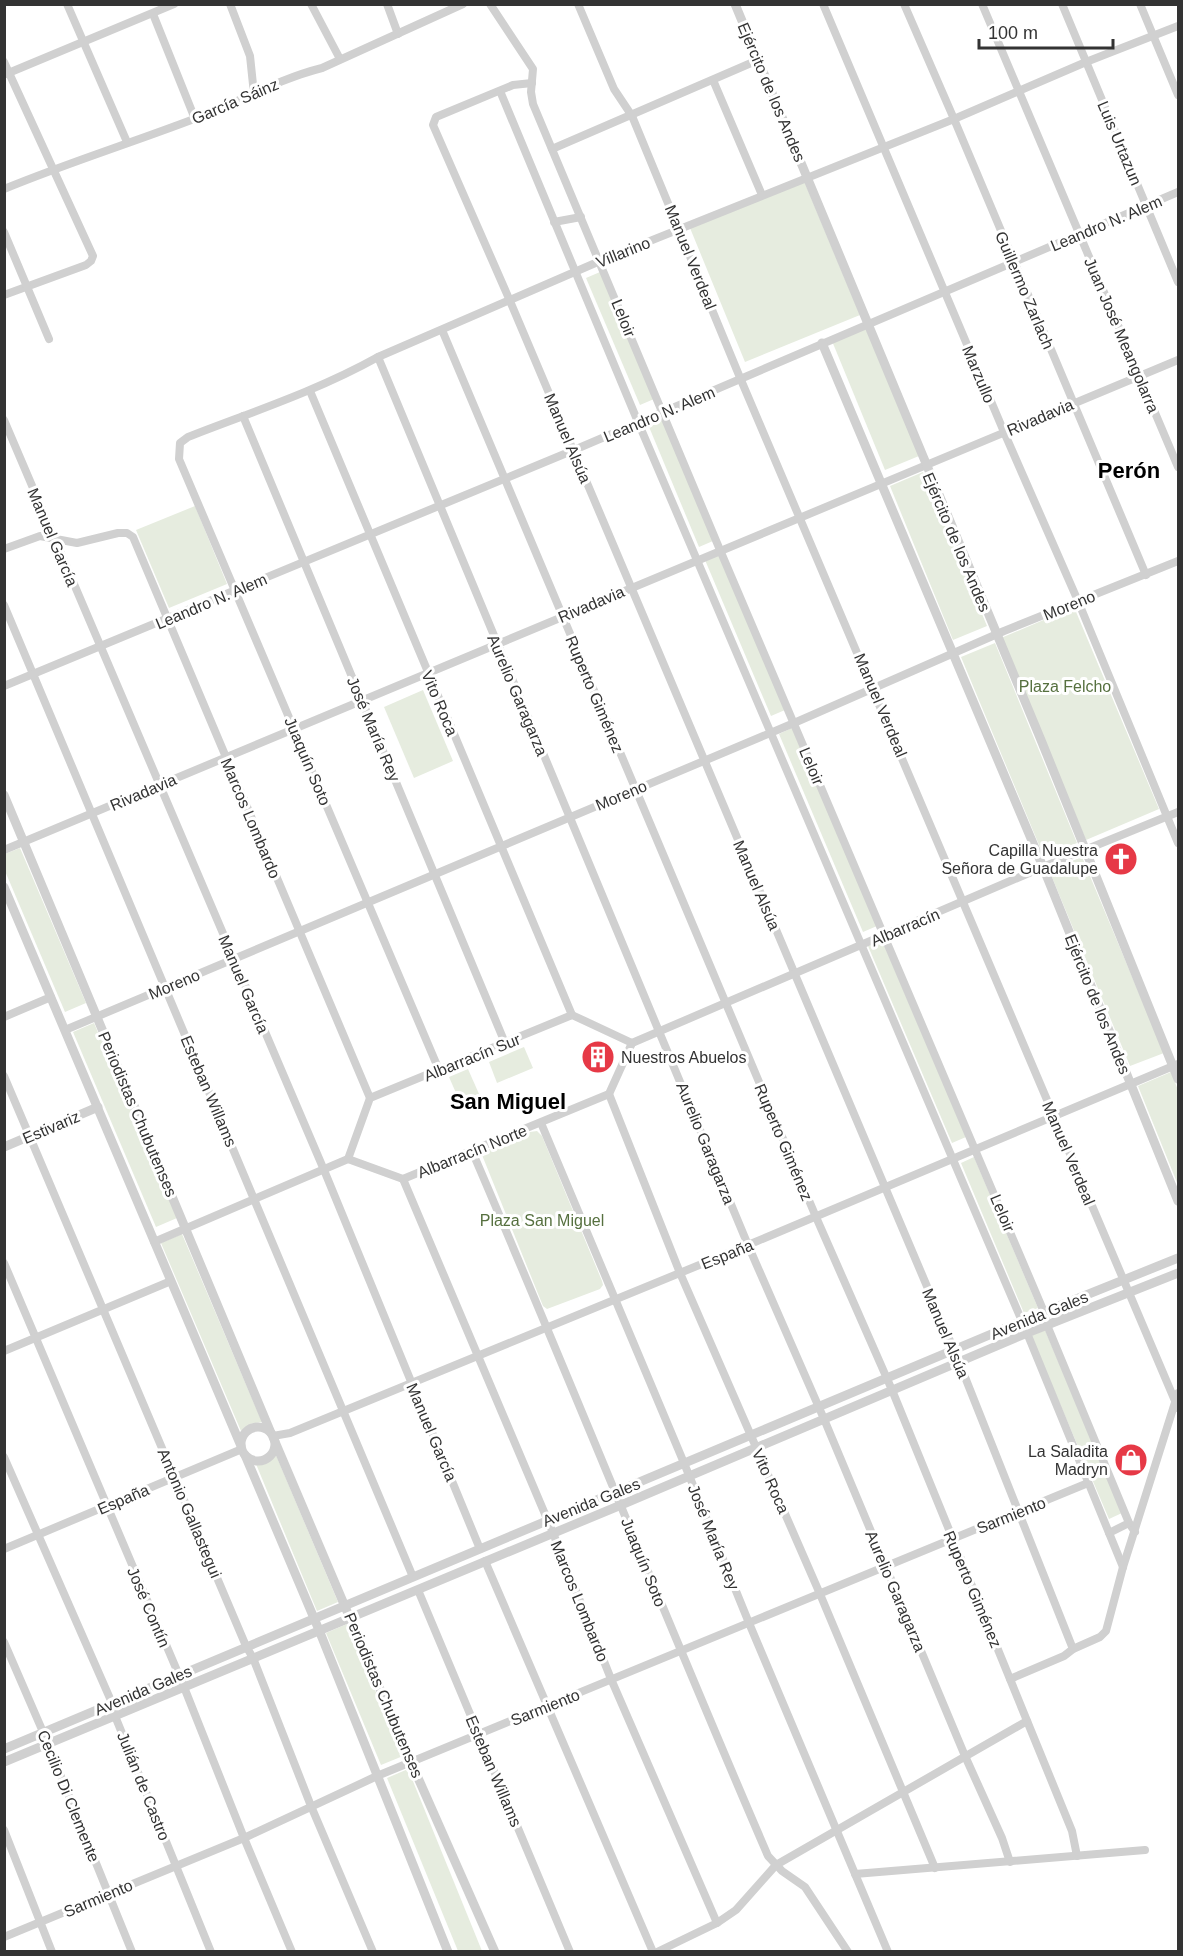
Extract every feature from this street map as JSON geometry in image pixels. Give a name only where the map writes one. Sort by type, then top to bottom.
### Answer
[{"type":"street","points":[[67,4],[127,142]]},
{"type":"street","points":[[7,74],[174,4]]},
{"type":"street","points":[[230,4],[250,56],[254,94]]},
{"type":"street","points":[[311,4],[340,59]]},
{"type":"street","points":[[387,4],[398,34]]},
{"type":"street","name":"García Sáinz","points":[[4,189],[54,168],[195,119],[299,74],[322,68],[463,4]]},
{"type":"street","name":"Leloir","points":[[490,4],[533,69],[531,92],[533,104],[720,550],[976,1149],[1129,1523],[1135,1532]]},
{"type":"street","name":"Manuel Verdeal","points":[[578,4],[614,89],[632,116],[741,380],[801,516],[1177,1405]]},
{"type":"street","name":"Ejército de los Andes","points":[[735,4],[1176,1066],[1179,1079]]},
{"type":"street","points":[[740,18],[744,4]]},
{"type":"street","name":"Marzullo","points":[[823,4],[1179,843]]},
{"type":"street","name":"Guillermo Zarlach","points":[[904,4],[1146,575]]},
{"type":"street","name":"Juan José Meangolarra","points":[[982,4],[1179,467]]},
{"type":"street","name":"Luis Urtazun","points":[[1062,4],[1179,282]]},
{"type":"street","points":[[1140,4],[1179,95]]},
{"type":"street","points":[[153,14],[195,119]]},
{"type":"street","name":"Villarino","points":[[179,452],[180,443],[188,437],[310,391],[378,357],[600,261],[1179,26]]},
{"type":"street","points":[[552,148],[632,116],[758,60]]},
{"type":"street","points":[[4,62],[7,74],[54,168],[93,256],[86,265],[4,295]]},
{"type":"street","points":[[713,80],[762,195]]},
{"type":"street","points":[[500,91],[513,85],[532,83]]},
{"type":"street","name":"Leloir","points":[[500,91],[696,560],[1027,1333],[1123,1567]]},
{"type":"street","name":"Manuel Alsúa","points":[[500,91],[436,117],[433,125],[574,450],[959,1362],[1073,1649]]},
{"type":"street","name":"Leandro N. Alem","points":[[4,686],[741,380],[822,343],[1179,192]]},
{"type":"street","points":[[554,222],[581,217]]},
{"type":"street","points":[[4,232],[49,339]]},
{"type":"street","name":"Ruperto Giménez","points":[[442,330],[816,1217],[892,1390],[1072,1831],[1077,1856]]},
{"type":"street","name":"Ejército de los Andes","points":[[822,343],[1043,867],[1179,1201]]},
{"type":"street","name":"Aurelio Garagarza","points":[[378,357],[748,1245],[1002,1838],[1010,1862]]},
{"type":"street","name":"Rivadavia","points":[[4,850],[1179,360]]},
{"type":"street","name":"Vito Roca","points":[[310,391],[572,1015]]},
{"type":"street","name":"José María Rey","points":[[243,416],[505,1043]]},
{"type":"street","name":"Manuel García","points":[[4,420],[324,1170],[480,1549]]},
{"type":"street","name":"Juaquín Soto","points":[[179,452],[179,459],[439,1070]]},
{"type":"street","name":"Marcos Lombardo","points":[[54,538],[77,543],[118,533],[127,533],[133,537],[370,1098]]},
{"type":"street","points":[[4,549],[40,536],[54,538]]},
{"type":"street","name":"Moreno","points":[[65,1029],[794,723],[996,635],[1179,561]]},
{"type":"street","name":"Esteban Willams","points":[[4,605],[413,1577]]},
{"type":"street","name":"Periodistas Chubutenses","points":[[4,795],[272,1435],[411,1762],[495,1952]]},
{"type":"street","name":"Albarracín","points":[[632,1043],[1043,867],[1179,812]]},
{"type":"street","name":"Periodistas Chubutenses","points":[[4,887],[315,1618],[448,1952]]},
{"type":"street","points":[[4,1017],[51,997]]},
{"type":"street","points":[[572,1015],[632,1043],[609,1094]]},
{"type":"street","name":"Albarracín Sur","points":[[370,1098],[572,1015]]},
{"type":"street","name":"España","points":[[272,1435],[290,1432],[343,1411],[1176,1066]]},
{"type":"street","name":"Antonio Gallastegui","points":[[4,1076],[253,1658],[311,1806],[373,1952]]},
{"type":"street","name":"Vito Roca","points":[[609,1094],[680,1273],[757,1447],[935,1868]]},
{"type":"street","name":"Albarracín Norte","points":[[348,1159],[403,1179],[609,1094]]},
{"type":"street","points":[[154,1242],[348,1159],[370,1098]]},
{"type":"street","name":"Estivariz","points":[[4,1147],[98,1107]]},
{"type":"street","name":"José María Rey","points":[[541,1123],[888,1952]]},
{"type":"street","name":"Juaquín Soto","points":[[472,1151],[768,1856],[805,1887],[848,1952]]},
{"type":"street","name":"Marcos Lombardo","points":[[403,1179],[553,1533],[611,1680],[717,1923]]},
{"type":"street","name":"Avenida Gales","points":[[4,1749],[953,1350],[1179,1258]]},
{"type":"street","name":"José Contín","points":[[4,1263],[184,1687],[292,1952]]},
{"type":"street","name":"Avenida Gales","points":[[4,1762],[1027,1333],[1179,1273]]},
{"type":"street","points":[[4,1351],[171,1281]]},
{"type":"street","points":[[1010,1679],[1064,1656],[1073,1649],[1100,1637],[1106,1631],[1123,1567],[1179,1393]]},
{"type":"street","points":[[261,1427],[272,1435],[274,1449],[267,1458],[256,1460],[243,1450],[243,1435],[251,1428],[261,1427]]},
{"type":"street","name":"España","points":[[4,1549],[243,1450]]},
{"type":"street","name":"Julián de Castro","points":[[4,1457],[112,1703],[212,1952]]},
{"type":"street","name":"Sarmiento","points":[[4,1937],[244,1838],[377,1776],[1088,1483]]},
{"type":"street","points":[[1108,1533],[1129,1523]]},
{"type":"street","points":[[485,1562],[655,1952],[717,1923],[736,1910],[776,1865],[1027,1721]]},
{"type":"street","name":"Esteban Willams","points":[[418,1590],[570,1952]]},
{"type":"street","name":"Cecilio Di Clemente","points":[[4,1642],[44,1732],[132,1952]]},
{"type":"street","points":[[4,1830],[52,1952]]},
{"type":"street","points":[[855,1874],[1145,1850]]},
{"type":"green space","points":[[804,181],[860,315],[745,362],[690,228]]},
{"type":"green space","points":[[600,272],[654,399],[640,405],[586,278]]},
{"type":"green space","points":[[865,327],[919,456],[885,470],[832,341]]},
{"type":"green space","points":[[661,416],[713,541],[699,547],[647,422]]},
{"type":"green space","points":[[923,472],[987,626],[953,640],[890,486]]},
{"type":"green space","points":[[195,506],[227,584],[169,608],[136,530]]},
{"type":"green space","points":[[719,554],[785,710],[771,716],[705,560]]},
{"type":"green space","name":"Plaza Felcho","points":[[1074,607],[1159,809],[1086,840],[1001,638]]},
{"type":"green space","points":[[995,643],[1077,843],[1044,857],[961,657]]},
{"type":"green space","points":[[423,690],[453,761],[414,778],[384,707]]},
{"type":"green space","points":[[792,728],[877,926],[863,932],[779,734]]},
{"type":"green space","points":[[20,848],[86,1003],[65,1012],[5,871],[5,854]]},
{"type":"green space","points":[[1082,857],[1164,1053],[1130,1066],[1049,870]]},
{"type":"green space","points":[[882,940],[966,1137],[952,1143],[868,946]]},
{"type":"green space","points":[[94,1023],[177,1218],[156,1227],[73,1032]]},
{"type":"green space","points":[[524,1047],[533,1068],[497,1083],[489,1062]]},
{"type":"green space","points":[[468,1069],[479,1094],[460,1102],[449,1077]]},
{"type":"green space","points":[[1171,1072],[1178,1090],[1178,1185],[1138,1086]]},
{"type":"green space","name":"Plaza San Miguel","points":[[537,1131],[542,1136],[603,1285],[600,1289],[547,1309],[543,1306],[482,1155],[485,1151]]},
{"type":"green space","points":[[974,1157],[1038,1308],[1024,1313],[961,1163]]},
{"type":"green space","points":[[182,1234],[262,1422],[250,1424],[241,1431],[161,1243]]},
{"type":"green space","points":[[1045,1330],[1122,1513],[1109,1519],[1031,1336]]},
{"type":"green space","points":[[276,1455],[338,1602],[317,1611],[256,1464],[267,1463]]},
{"type":"green space","points":[[347,1624],[403,1756],[381,1765],[326,1633]]},
{"type":"green space","points":[[408,1769],[482,1951],[458,1951],[387,1778]]},
{"type":"place","name":"Capilla Nuestra Señora de Guadalupe","points":[[1121,859]]},
{"type":"place","name":"Nuestros Abuelos","points":[[598,1057]]},
{"type":"place","name":"La Saladita Madryn","points":[[1131,1460]]},
{"type":"district","name":"Perón","points":[[1129,470]]},
{"type":"district","name":"San Miguel","points":[[508,1101]]}]
